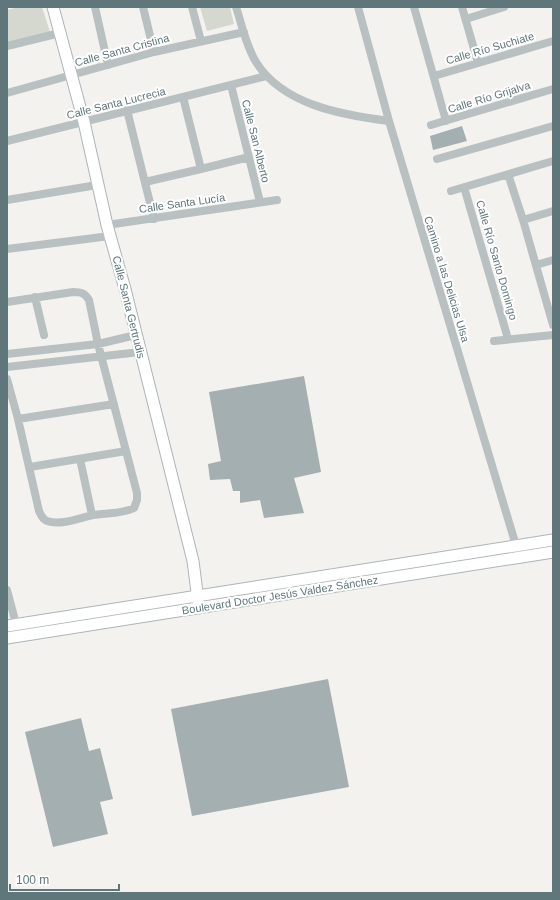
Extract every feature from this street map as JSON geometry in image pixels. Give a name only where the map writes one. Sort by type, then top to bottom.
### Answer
[{"type":"main road","name":"Calle Santa Gertrudis","points":[[53,7],[84,122],[97,185],[193,561],[199,608]]},
{"type":"main road","name":"Boulevard Doctor Jesús Valdez Sánchez","points":[[7,638],[199,608],[517,552],[553,540]]},
{"type":"main road","name":"Boulevard Doctor Jesús Valdez Sánchez","points":[[11,625],[198,596],[517,552],[553,552]]},
{"type":"street","points":[[95,7],[108,65]]},
{"type":"street","points":[[143,7],[154,52]]},
{"type":"street","points":[[192,7],[201,41]]},
{"type":"street","points":[[236,7],[255,60],[266,76],[282,89],[307,102],[351,115],[389,122]]},
{"type":"street","name":"Camino a las Delicias Ulsa","points":[[358,7],[389,122],[517,552]]},
{"type":"street","points":[[414,7],[446,121]]},
{"type":"street","points":[[462,7],[478,63]]},
{"type":"street","points":[[466,19],[504,7]]},
{"type":"street","name":"Calle Santa Cristina","points":[[7,93],[154,52],[244,32]]},
{"type":"street","points":[[7,46],[60,33]]},
{"type":"street","name":"Calle Río Suchiate","points":[[434,76],[553,41]]},
{"type":"street","name":"Calle Santa Lucrecia","points":[[7,141],[266,76]]},
{"type":"street","name":"Calle San Alberto","points":[[231,85],[260,202]]},
{"type":"street","name":"Calle Río Grijalva","points":[[431,125],[553,89]]},
{"type":"street","points":[[183,97],[201,170]]},
{"type":"street","points":[[127,110],[154,219]]},
{"type":"street","points":[[437,160],[553,126]]},
{"type":"street","points":[[145,182],[201,170],[249,157]]},
{"type":"street","points":[[451,191],[553,160]]},
{"type":"street","points":[[508,174],[551,309],[553,325]]},
{"type":"street","points":[[7,200],[97,185]]},
{"type":"street","name":"Calle Río Santo Domingo","points":[[464,187],[508,339]]},
{"type":"street","name":"Calle Santa Lucía","points":[[107,225],[277,200]]},
{"type":"street","points":[[523,220],[553,211]]},
{"type":"street","points":[[7,249],[110,236]]},
{"type":"street","points":[[536,265],[553,260]]},
{"type":"street","points":[[7,302],[79,292],[86,295],[89,300],[98,344],[137,493],[135,505],[132,509],[92,515],[68,521],[54,522],[46,520],[42,517],[39,511],[30,467],[7,379]]},
{"type":"street","points":[[35,297],[44,336]]},
{"type":"street","points":[[7,354],[98,344],[136,335]]},
{"type":"street","points":[[494,341],[553,335]]},
{"type":"street","points":[[7,367],[140,352]]},
{"type":"street","points":[[18,419],[114,404]]},
{"type":"street","points":[[30,467],[126,451]]},
{"type":"street","points":[[80,459],[92,515]]},
{"type":"street","points":[[7,590],[11,625]]},
{"type":"shaded area","points":[[19,7],[42,7],[50,32],[7,43],[7,10]]},
{"type":"shaded area","points":[[200,7],[230,7],[234,24],[207,31]]},
{"type":"building","points":[[462,126],[467,141],[433,150],[430,136]]},
{"type":"building","points":[[304,376],[321,472],[294,478],[304,513],[264,518],[260,500],[240,503],[240,491],[233,491],[230,479],[210,480],[208,464],[221,461],[209,392]]},
{"type":"building","points":[[328,679],[349,787],[192,816],[171,709]]},
{"type":"building","points":[[81,718],[89,751],[100,748],[113,799],[100,802],[108,834],[53,847],[25,732]]}]
